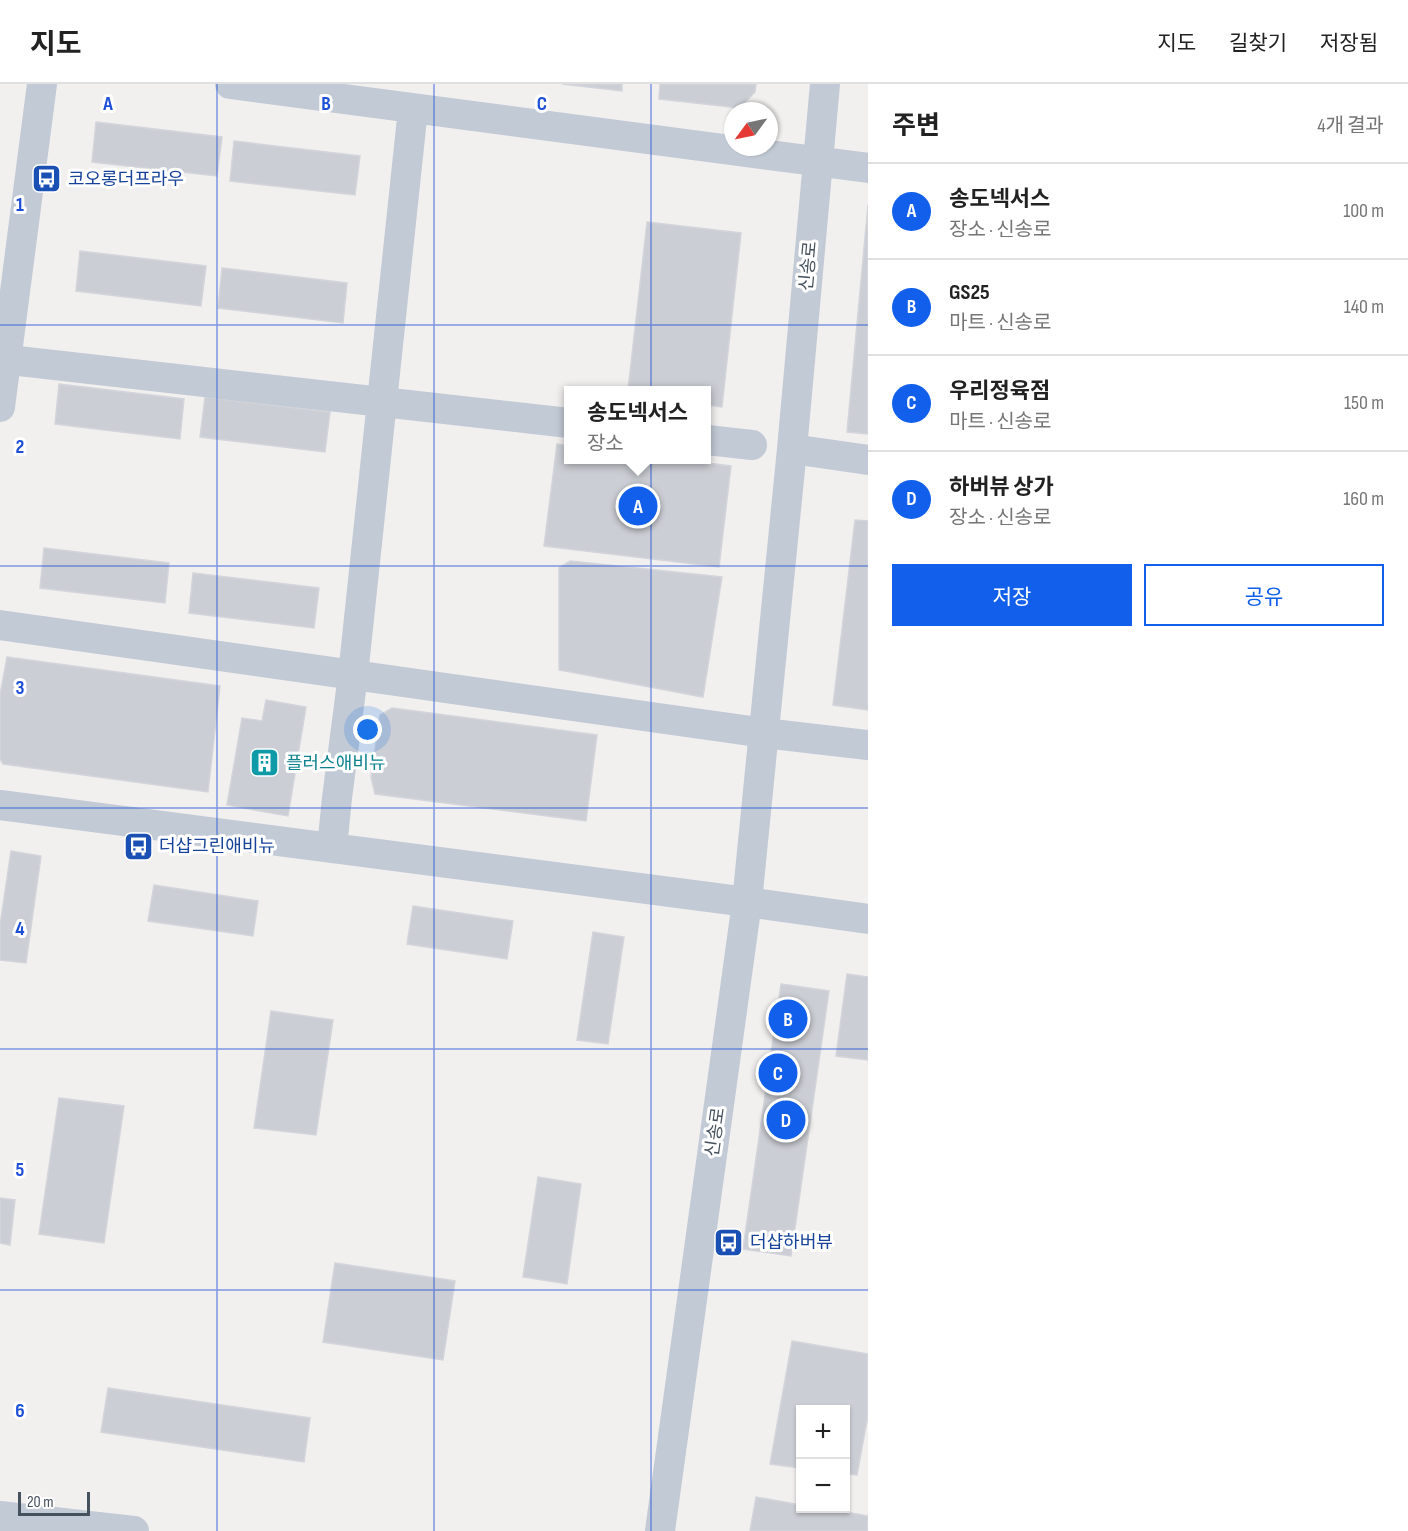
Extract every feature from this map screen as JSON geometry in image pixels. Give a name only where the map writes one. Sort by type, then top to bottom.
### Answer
[{"type":"street","points":[[0,407],[3,359],[42,84]]},
{"type":"street","points":[[230,84],[868,168]]},
{"type":"street","name":"신송로","points":[[660,1531],[747,902],[825,84]]},
{"type":"street","points":[[332,848],[383,402],[413,109]]},
{"type":"street","points":[[3,359],[564,422]]},
{"type":"street","points":[[711,440],[752,445]]},
{"type":"street","points":[[792,449],[868,460]]},
{"type":"street","points":[[0,625],[764,733],[868,745]]},
{"type":"street","points":[[0,805],[868,919]]},
{"type":"street","points":[[0,1516],[134,1531]]},
{"type":"building","points":[[562,84],[622,84],[622,91]]},
{"type":"building","points":[[660,84],[756,84],[755,92],[746,102],[724,102],[724,106],[659,99]]},
{"type":"building","points":[[96,122],[222,137],[217,176],[92,162]]},
{"type":"building","points":[[234,141],[360,156],[355,195],[230,181]]},
{"type":"building","points":[[868,205],[868,434],[847,432]]},
{"type":"building","points":[[647,222],[741,233],[722,407],[711,406],[711,386],[628,386]]},
{"type":"building","points":[[80,251],[206,266],[201,306],[76,291]]},
{"type":"building","points":[[222,268],[347,283],[343,323],[218,308]]},
{"type":"building","points":[[59,384],[184,399],[180,439],[55,424]]},
{"type":"building","points":[[205,397],[330,412],[325,452],[200,437]]},
{"type":"building","points":[[557,444],[564,445],[564,464],[711,464],[731,466],[719,567],[544,546]]},
{"type":"building","points":[[855,520],[868,521],[868,710],[833,705]]},
{"type":"building","points":[[44,548],[169,563],[165,603],[40,588]]},
{"type":"building","points":[[570,561],[722,577],[703,697],[559,670],[559,568]]},
{"type":"building","points":[[193,573],[319,588],[314,628],[189,613]]},
{"type":"building","points":[[7,657],[220,686],[208,792],[3,764],[0,759],[0,695]]},
{"type":"building","name":"플러스애비뉴","points":[[266,700],[306,707],[288,816],[227,805],[242,718],[262,721]]},
{"type":"building","points":[[392,708],[597,735],[586,821],[375,794],[371,777],[380,715]]},
{"type":"building","points":[[11,851],[41,856],[26,963],[0,960],[0,925]]},
{"type":"building","points":[[154,885],[258,901],[253,936],[148,921]]},
{"type":"building","points":[[413,906],[513,921],[507,959],[407,944]]},
{"type":"building","points":[[593,932],[624,937],[608,1044],[577,1040]]},
{"type":"building","points":[[847,974],[868,977],[868,1060],[836,1056]]},
{"type":"building","points":[[781,984],[829,991],[791,1256],[743,1249]]},
{"type":"building","points":[[271,1011],[333,1020],[316,1135],[254,1128]]},
{"type":"building","points":[[59,1098],[124,1106],[104,1243],[39,1234]]},
{"type":"building","points":[[538,1177],[581,1184],[567,1284],[523,1277]]},
{"type":"building","points":[[0,1198],[15,1200],[10,1245],[0,1243]]},
{"type":"building","points":[[335,1263],[455,1281],[443,1360],[323,1342]]},
{"type":"building","points":[[792,1341],[868,1354],[868,1415],[857,1475],[850,1474],[850,1405],[796,1405],[796,1467],[770,1464]]},
{"type":"building","points":[[108,1388],[310,1418],[304,1462],[101,1432]]},
{"type":"building","points":[[756,1497],[796,1504],[796,1513],[850,1513],[868,1516],[868,1531],[750,1531]]},
{"type":"place","name":"코오롱더프라우","points":[[47,179]]},
{"type":"place","name":"송도넥서스","points":[[638,506]]},
{"type":"place","name":"플러스애비뉴","points":[[265,763]]},
{"type":"place","name":"더샵그린애비뉴","points":[[138,846]]},
{"type":"place","name":"GS25","points":[[788,1019]]},
{"type":"place","name":"우리정육점","points":[[778,1073]]},
{"type":"place","name":"하버뷰 상가","points":[[786,1120]]},
{"type":"place","name":"더샵하버뷰","points":[[729,1242]]}]
